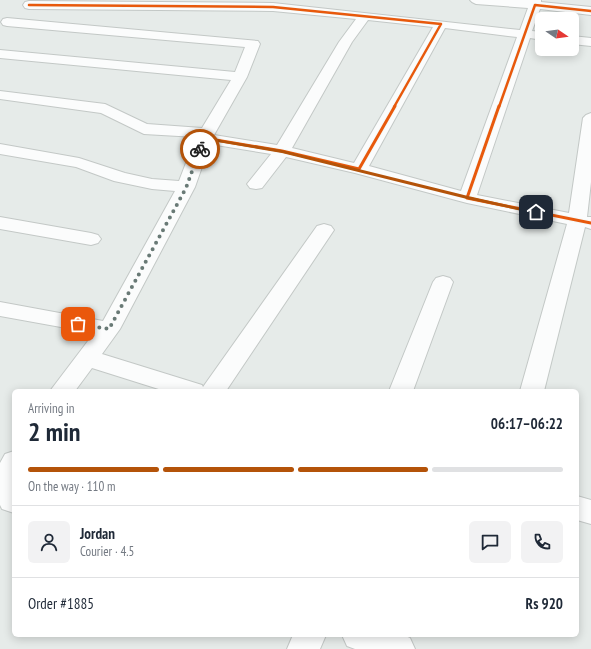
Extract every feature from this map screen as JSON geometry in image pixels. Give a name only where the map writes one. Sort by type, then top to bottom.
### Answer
[{"type":"street","points":[[476,0],[535,3],[591,11]]},
{"type":"street","points":[[3,24],[32,2],[274,3],[365,16],[535,35]]},
{"type":"street","points":[[467,198],[535,3]]},
{"type":"street","points":[[256,184],[282,151],[346,42],[365,16]]},
{"type":"street","points":[[3,24],[253,44],[240,77],[205,136],[186,188],[109,329],[64,389]]},
{"type":"street","points":[[359,169],[441,24]]},
{"type":"street","points":[[579,41],[591,42]]},
{"type":"street","points":[[0,54],[240,77]]},
{"type":"street","points":[[0,94],[105,109],[144,129],[205,136],[282,151],[359,169],[467,198],[584,222]]},
{"type":"street","points":[[533,389],[584,222],[591,118]]},
{"type":"street","points":[[0,149],[78,163],[120,177],[152,184],[186,188]]},
{"type":"street","points":[[0,223],[91,239]]},
{"type":"street","points":[[214,389],[324,230]]},
{"type":"street","points":[[402,389],[443,282]]},
{"type":"street","points":[[0,309],[109,329]]},
{"type":"street","points":[[87,358],[187,389]]},
{"type":"street","points":[[7,498],[10,469],[12,465]]},
{"type":"street","points":[[579,509],[591,512]]},
{"type":"street","points":[[304,649],[309,637]]},
{"type":"street","points":[[364,637],[399,649]]},
{"type":"cycle path","points":[[29,5],[273,7],[441,24],[359,169],[282,151],[204,138]]},
{"type":"cycle path","points":[[591,11],[535,5],[467,198],[591,223]]},
{"type":"way so far","points":[[78,324],[109,329],[186,188],[200,149]]},
{"type":"route","points":[[200,149],[204,138],[282,151],[359,169],[467,198],[536,212]]}]
